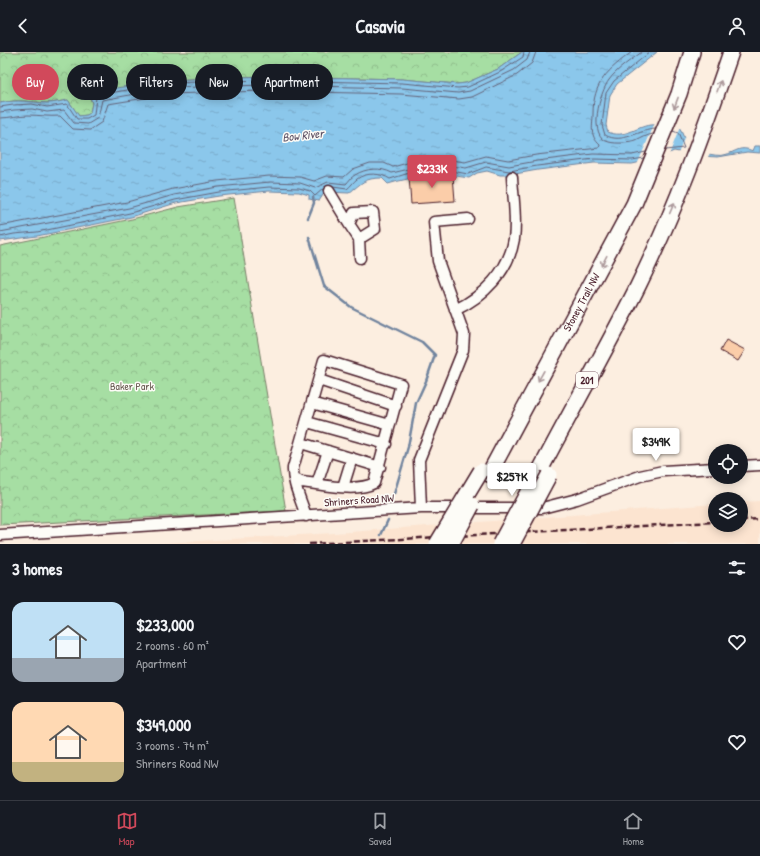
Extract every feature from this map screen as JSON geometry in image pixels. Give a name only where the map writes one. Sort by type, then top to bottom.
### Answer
[{"type":"highway","name":"Stoney Trail NW","points":[[451,544],[485,472],[528,400],[622,227],[662,139],[679,94],[692,52]]},
{"type":"highway","name":"201","points":[[500,544],[543,475],[638,285],[688,171],[731,52]]},
{"type":"highway","points":[[437,544],[485,472]]},
{"type":"highway","points":[[512,544],[543,475]]},
{"type":"street","points":[[456,310],[471,303],[490,286],[509,257],[514,239],[512,177]]},
{"type":"street","points":[[329,190],[358,239],[360,258]]},
{"type":"street","points":[[349,224],[354,213],[373,212],[376,229],[358,239]]},
{"type":"street","points":[[421,508],[419,460],[463,350],[464,334],[438,261],[434,222],[468,219]]},
{"type":"street","points":[[295,479],[301,482],[343,487],[366,487],[374,483],[380,467],[401,384],[324,360],[293,468],[295,479],[306,516]]},
{"type":"street","points":[[319,380],[396,406]]},
{"type":"street","points":[[312,403],[390,425]]},
{"type":"street","points":[[307,422],[386,444]]},
{"type":"street","points":[[301,442],[380,467]]},
{"type":"street","points":[[317,484],[328,451]]},
{"type":"street","points":[[343,487],[352,458]]},
{"type":"street","points":[[748,466],[760,465]]},
{"type":"street","name":"Shriners Road NW","points":[[0,535],[421,508],[542,508],[577,499],[640,476],[663,471],[708,468]]},
{"type":"shaded area","points":[[760,501],[760,544],[148,544],[350,532],[708,505],[708,532],[748,532],[748,502]]},
{"type":"green space","points":[[0,52],[522,52],[498,69],[466,83],[457,84],[402,79],[333,78],[333,64],[251,64],[251,77],[243,77],[243,64],[195,64],[195,79],[187,79],[187,64],[126,64],[126,88],[118,89],[118,64],[67,64],[68,100],[50,103],[19,101],[0,103]]},
{"type":"green space","points":[[68,100],[91,100],[92,103],[90,113],[79,116]]},
{"type":"green space","name":"Baker Park","points":[[234,198],[286,511],[0,525],[0,246],[132,219],[178,207]]},
{"type":"water","name":"Bow River","points":[[522,52],[657,52],[617,84],[610,95],[606,125],[608,132],[619,134],[650,125],[665,126],[679,128],[688,145],[705,153],[724,155],[741,149],[753,151],[755,146],[760,146],[760,153],[747,152],[718,157],[699,156],[674,151],[656,159],[632,164],[594,163],[509,175],[500,175],[487,171],[477,173],[469,178],[459,176],[428,176],[388,184],[382,178],[376,178],[367,180],[349,193],[325,192],[319,201],[309,199],[309,195],[299,192],[269,191],[219,196],[176,203],[131,217],[37,236],[0,241],[0,103],[19,101],[50,103],[68,100],[79,116],[90,113],[91,100],[118,100],[118,88],[126,86],[126,100],[187,100],[187,79],[195,79],[195,100],[243,100],[243,77],[251,77],[251,100],[333,100],[333,78],[402,79],[457,84],[466,83],[498,69]]},
{"type":"pier","points":[[655,123],[680,127],[669,155],[656,161],[637,165]]},
{"type":"pier","points":[[685,136],[691,145],[711,151],[707,159],[678,154]]},
{"type":"building","points":[[453,175],[455,201],[411,204],[409,177]]},
{"type":"building","points":[[726,340],[745,350],[738,361],[720,351]]},
{"type":"waterway","points":[[308,218],[314,203],[313,197]]},
{"type":"waterway","points":[[309,237],[324,286],[351,307],[422,342],[435,355],[426,381],[416,403],[408,447],[394,494]]},
{"type":"waterway","points":[[381,535],[388,520]]},
{"type":"railway","points":[[748,520],[760,519]]},
{"type":"railway","points":[[309,544],[708,522]]}]
